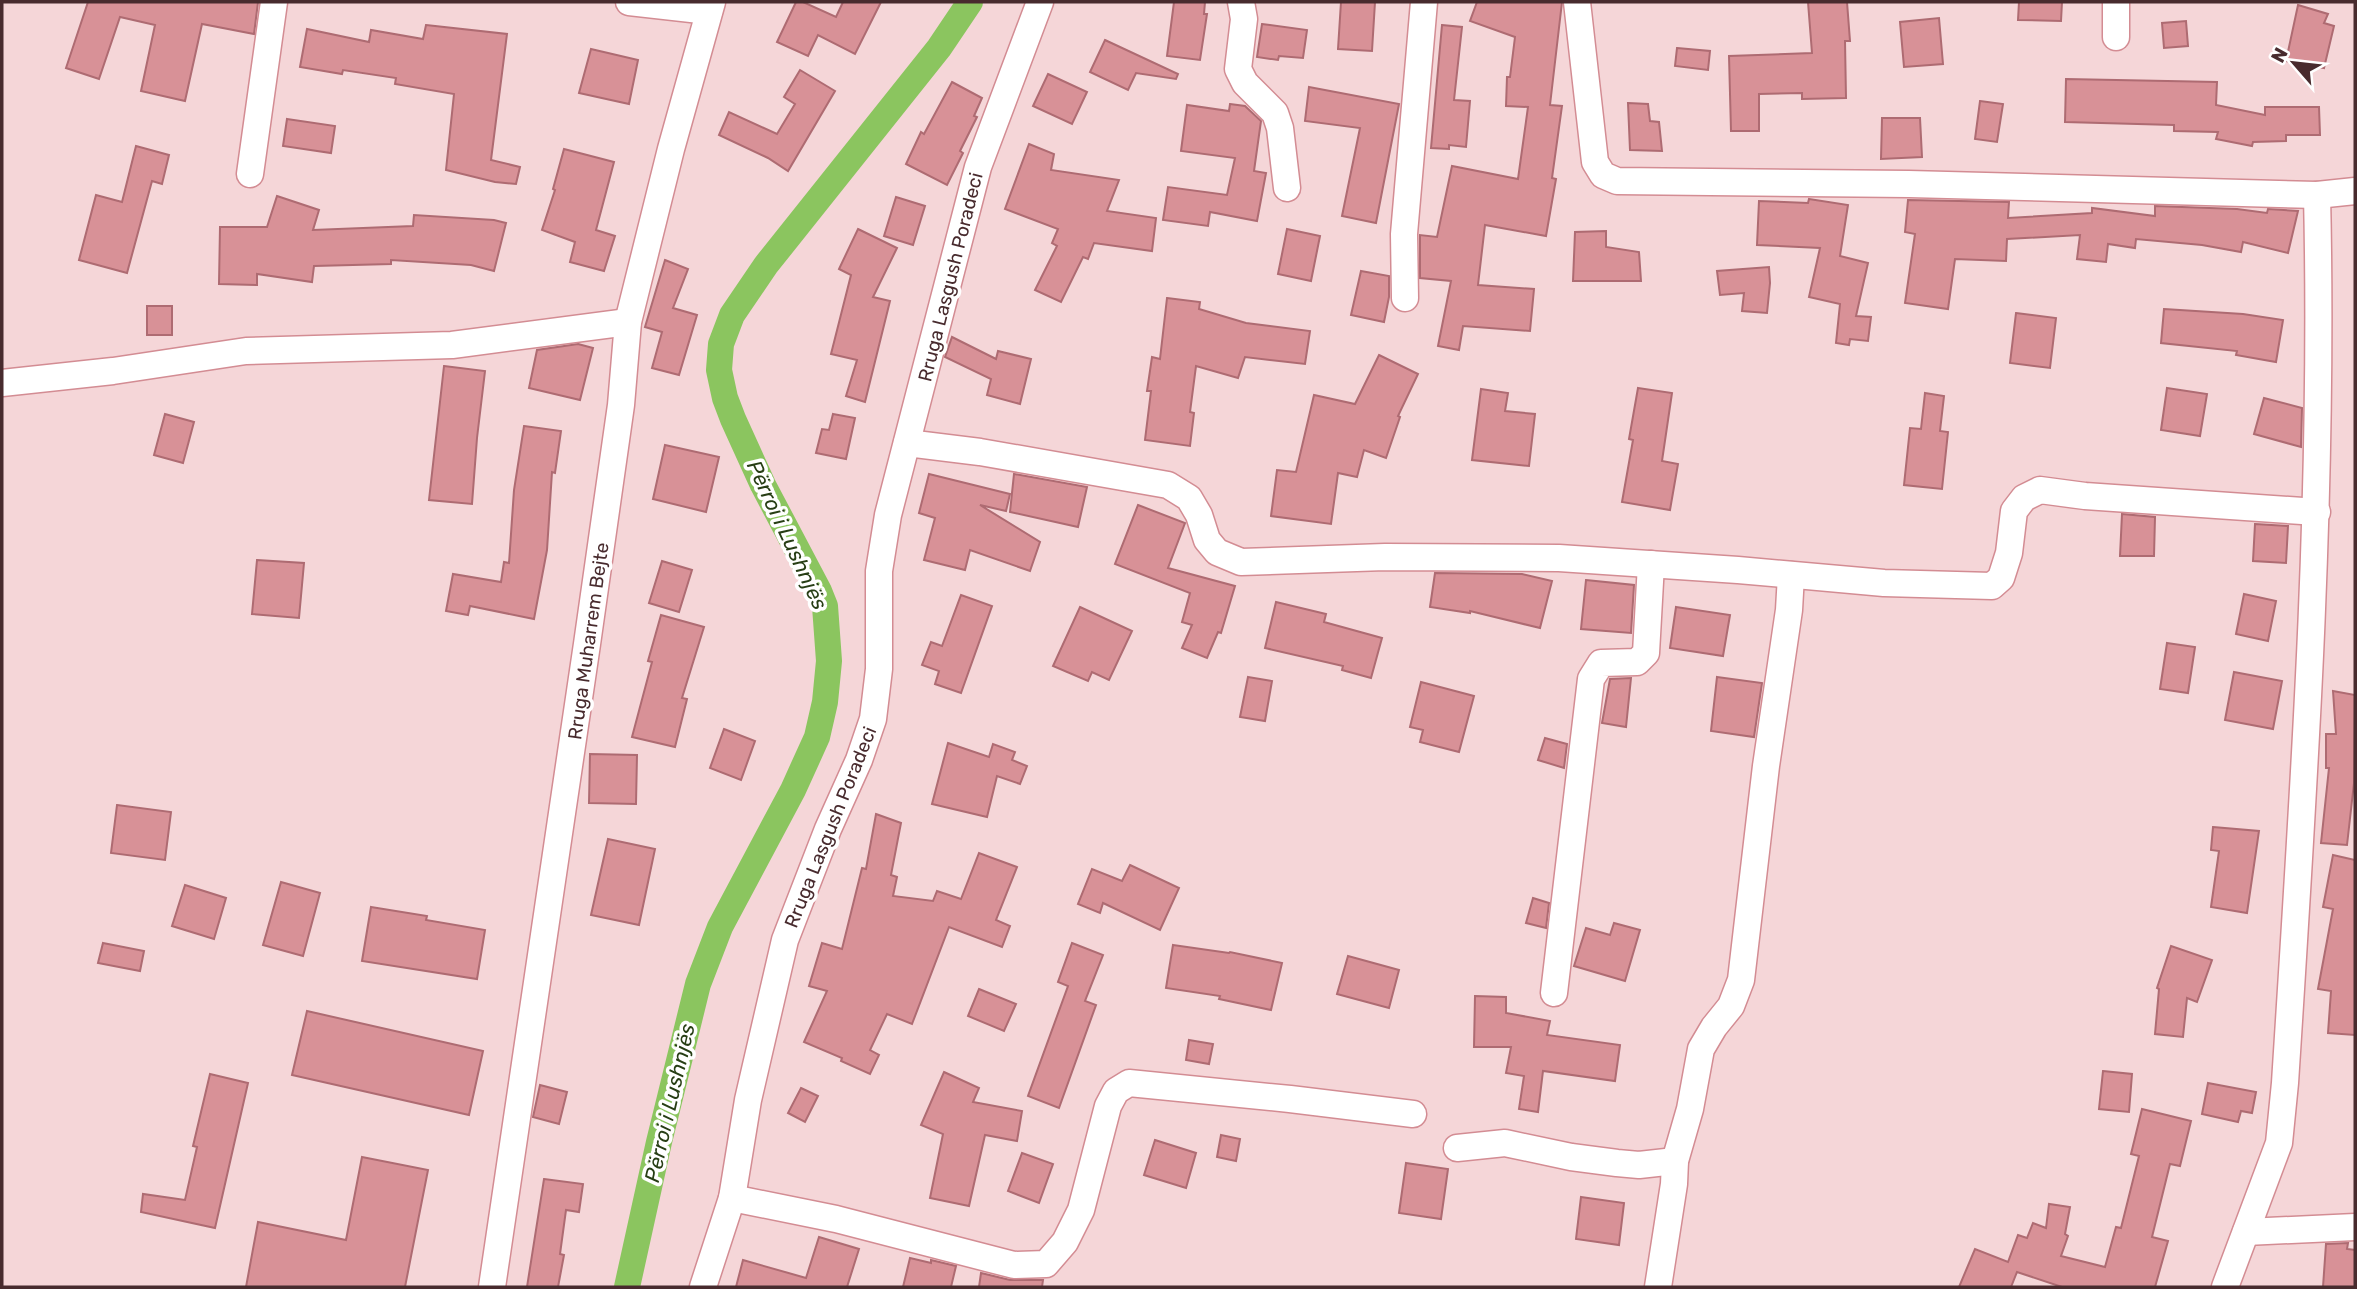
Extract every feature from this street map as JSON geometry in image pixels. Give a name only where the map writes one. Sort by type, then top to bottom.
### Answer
[{"type":"street","points":[[250,174],[274,2]]},
{"type":"street","points":[[629,2],[710,6]]},
{"type":"street","name":"Rruga Lasgush Poradeci","points":[[703,1287],[732,1198],[755,1065],[785,940],[824,839],[859,760],[873,719],[879,669],[879,571],[890,504],[978,167],[1040,2]]},
{"type":"street","points":[[1241,2],[1244,19],[1238,69],[1245,83],[1275,113],[1287,188]]},
{"type":"street","points":[[1405,298],[1404,234],[1424,2]]},
{"type":"street","points":[[1577,2],[1595,162],[1603,175],[1617,181],[1909,184],[2317,195],[2355,191]]},
{"type":"street","points":[[2116,2],[2116,37]]},
{"type":"street","name":"Rruga Muharrem Bejte","points":[[492,1287],[599,564],[621,405],[628,322],[710,6]]},
{"type":"street","points":[[2225,1287],[2279,1143],[2286,1083],[2309,708],[2317,512],[2317,195]]},
{"type":"street","points":[[2,383],[113,371],[246,351],[452,345],[628,322]]},
{"type":"street","points":[[907,443],[981,452],[1168,485],[1189,498],[1199,515],[1207,540],[1217,552],[1241,562],[1385,557],[1559,558],[1884,583],[1992,586],[2001,578],[2009,553],[2014,511],[2024,498],[2040,490],[2085,496],[2317,512]]},
{"type":"street","points":[[1554,993],[1591,679],[1601,663],[1637,662],[1646,653],[1651,564]]},
{"type":"street","points":[[1658,1287],[1675,1161],[1690,1109],[1701,1049],[1731,1006],[1741,980],[1766,766],[1789,610],[1791,575]]},
{"type":"street","points":[[732,1198],[836,1219],[1014,1265],[1046,1264],[1065,1242],[1081,1210],[1108,1106],[1116,1091],[1129,1083],[1278,1097],[1412,1114]]},
{"type":"street","points":[[1457,1148],[1505,1143],[1571,1157],[1617,1163],[1639,1165],[1675,1161]]},
{"type":"street","points":[[2246,1232],[2355,1227]]},
{"type":"building","points":[[88,2],[258,2],[254,34],[202,24],[185,101],[141,91],[155,25],[120,17],[99,79],[66,68]]},
{"type":"building","points":[[796,2],[803,2],[836,17],[843,2],[881,2],[855,54],[818,35],[808,56],[777,42]]},
{"type":"building","points":[[1174,2],[1205,2],[1204,14],[1207,14],[1200,60],[1167,56]]},
{"type":"building","points":[[1341,2],[1375,2],[1372,51],[1338,49]]},
{"type":"building","points":[[1477,2],[1562,2],[1550,105],[1562,106],[1552,178],[1556,179],[1546,236],[1485,225],[1478,285],[1534,289],[1530,331],[1463,326],[1459,350],[1438,346],[1451,281],[1420,278],[1420,235],[1437,237],[1452,166],[1518,179],[1528,107],[1506,106],[1507,77],[1510,77],[1515,37],[1470,21]]},
{"type":"building","points":[[1808,2],[1847,2],[1850,41],[1845,41],[1846,98],[1802,99],[1802,93],[1759,94],[1759,131],[1731,131],[1729,56],[1812,53]]},
{"type":"building","points":[[2019,2],[2062,2],[2061,21],[2018,20]]},
{"type":"building","points":[[2298,5],[2328,14],[2324,23],[2334,26],[2324,68],[2286,61]]},
{"type":"building","points":[[1939,18],[1943,64],[1904,67],[1900,22]]},
{"type":"building","points":[[2186,21],[2188,46],[2164,48],[2162,23]]},
{"type":"building","points":[[1262,24],[1307,30],[1303,58],[1279,56],[1278,60],[1257,57]]},
{"type":"building","points":[[426,25],[507,34],[491,160],[520,167],[516,184],[495,182],[446,170],[454,94],[395,84],[396,78],[343,70],[342,74],[300,67],[307,29],[369,42],[371,30],[423,39]]},
{"type":"building","points":[[1442,25],[1462,27],[1454,100],[1470,101],[1466,147],[1449,145],[1449,149],[1431,148]]},
{"type":"building","points":[[1105,40],[1178,74],[1176,79],[1136,73],[1128,90],[1090,72]]},
{"type":"building","points":[[1677,48],[1710,51],[1708,70],[1675,66]]},
{"type":"building","points":[[591,49],[638,60],[629,104],[579,93]]},
{"type":"building","points":[[800,70],[835,91],[788,171],[768,158],[719,135],[729,112],[777,134],[795,104],[784,97]]},
{"type":"building","points":[[1048,74],[1087,92],[1072,124],[1033,106]]},
{"type":"building","points":[[2066,79],[2217,82],[2216,105],[2265,115],[2265,107],[2319,107],[2320,135],[2286,135],[2286,141],[2253,142],[2252,146],[2216,139],[2218,132],[2174,131],[2174,125],[2065,122]]},
{"type":"building","points":[[952,82],[982,98],[974,116],[977,117],[960,151],[963,153],[947,185],[906,164],[921,132],[924,134]]},
{"type":"building","points":[[1309,87],[1399,104],[1376,223],[1342,216],[1360,128],[1305,121]]},
{"type":"building","points":[[1980,101],[2003,104],[1997,142],[1975,139]]},
{"type":"building","points":[[1628,103],[1648,104],[1650,121],[1659,122],[1662,151],[1630,150]]},
{"type":"building","points":[[1230,104],[1245,106],[1261,121],[1254,171],[1266,173],[1257,221],[1210,212],[1208,226],[1163,220],[1168,187],[1227,195],[1235,158],[1181,151],[1187,105],[1229,111]]},
{"type":"building","points":[[1882,118],[1920,118],[1922,157],[1881,159]]},
{"type":"building","points":[[287,119],[335,126],[331,153],[283,146]]},
{"type":"building","points":[[1029,144],[1054,154],[1051,170],[1119,180],[1107,211],[1156,218],[1152,251],[1094,243],[1088,259],[1083,257],[1061,302],[1035,290],[1057,246],[1052,243],[1058,229],[1005,209]]},
{"type":"building","points":[[136,146],[169,155],[162,184],[152,181],[127,273],[79,260],[96,195],[122,202]]},
{"type":"building","points":[[564,149],[614,162],[596,230],[615,236],[604,271],[570,262],[575,242],[542,230]]},
{"type":"building","points":[[277,196],[319,210],[313,230],[413,226],[414,215],[506,223],[494,271],[471,265],[391,260],[391,264],[314,266],[312,282],[257,274],[257,285],[219,284],[220,227],[267,227]]},
{"type":"building","points":[[896,197],[925,206],[913,245],[884,236]]},
{"type":"building","points":[[1809,199],[1848,205],[1840,256],[1868,263],[1856,316],[1871,317],[1868,341],[1850,339],[1849,345],[1836,343],[1840,304],[1809,297],[1820,248],[1757,245],[1759,201],[1808,203]]},
{"type":"building","points":[[1908,200],[2009,202],[2008,218],[2092,213],[2092,208],[2155,216],[2155,206],[2237,209],[2267,213],[2268,209],[2298,211],[2288,253],[2243,242],[2241,252],[2202,245],[2136,239],[2135,248],[2108,244],[2106,262],[2077,259],[2080,235],[2007,239],[2006,261],[1955,259],[1948,309],[1905,303],[1915,234],[1905,232]]},
{"type":"building","points":[[858,229],[897,248],[873,297],[890,301],[865,402],[846,396],[857,360],[831,354],[851,275],[839,269]]},
{"type":"building","points":[[1287,229],[1320,236],[1311,281],[1278,274]]},
{"type":"building","points":[[1606,231],[1606,247],[1639,252],[1641,281],[1573,281],[1575,232]]},
{"type":"building","points":[[665,260],[688,269],[673,308],[697,315],[679,375],[652,368],[662,332],[645,327]]},
{"type":"building","points":[[1769,267],[1767,313],[1742,311],[1744,293],[1720,295],[1717,271]]},
{"type":"building","points":[[1361,271],[1389,276],[1389,297],[1384,322],[1351,315]]},
{"type":"building","points":[[1167,298],[1200,302],[1199,309],[1246,323],[1310,331],[1305,364],[1245,357],[1238,378],[1196,366],[1190,412],[1194,413],[1190,446],[1145,440],[1151,391],[1147,391],[1152,357],[1160,359]]},
{"type":"building","points":[[147,306],[172,306],[172,335],[147,335]]},
{"type":"building","points":[[2164,309],[2243,314],[2283,320],[2276,362],[2236,355],[2237,351],[2161,343]]},
{"type":"building","points":[[2016,313],[2056,318],[2050,368],[2010,363]]},
{"type":"building","points":[[952,337],[996,359],[998,351],[1031,359],[1020,404],[987,395],[991,379],[945,357]]},
{"type":"building","points":[[578,344],[593,348],[580,400],[529,388],[537,350]]},
{"type":"building","points":[[1379,355],[1418,374],[1398,416],[1400,417],[1386,458],[1364,450],[1357,477],[1338,473],[1331,524],[1271,516],[1277,470],[1296,472],[1314,395],[1355,404]]},
{"type":"building","points":[[444,366],[485,371],[472,504],[429,500]]},
{"type":"building","points":[[1638,388],[1672,393],[1662,461],[1678,464],[1670,510],[1622,502],[1633,440],[1629,439]]},
{"type":"building","points":[[2167,388],[2207,394],[2200,436],[2161,430]]},
{"type":"building","points":[[1481,389],[1508,393],[1505,411],[1535,414],[1529,466],[1472,460]]},
{"type":"building","points":[[1925,393],[1944,396],[1940,431],[1948,432],[1942,489],[1904,485],[1910,428],[1921,429]]},
{"type":"building","points":[[2264,398],[2302,408],[2301,447],[2254,434]]},
{"type":"building","points":[[165,414],[194,422],[183,463],[154,455]]},
{"type":"building","points":[[833,414],[855,418],[846,459],[816,453],[822,429],[829,430]]},
{"type":"building","points":[[524,426],[561,431],[555,473],[552,472],[547,550],[534,619],[470,606],[468,615],[446,611],[453,574],[501,582],[504,562],[509,563],[514,490]]},
{"type":"building","points":[[665,445],[719,457],[706,512],[653,499]]},
{"type":"building","points":[[929,474],[1010,494],[1006,511],[980,505],[1040,542],[1030,571],[970,550],[965,570],[924,560],[935,518],[919,513]]},
{"type":"building","points":[[1014,474],[1087,487],[1078,527],[1010,512]]},
{"type":"building","points":[[1138,505],[1185,523],[1168,568],[1235,586],[1221,633],[1218,632],[1207,658],[1182,648],[1192,625],[1182,622],[1190,593],[1115,564]]},
{"type":"building","points":[[2122,514],[2155,517],[2154,556],[2120,556]]},
{"type":"building","points":[[2255,524],[2288,526],[2286,563],[2253,561]]},
{"type":"building","points":[[257,560],[304,563],[299,618],[252,614]]},
{"type":"building","points":[[662,561],[692,570],[679,612],[649,603]]},
{"type":"building","points":[[1435,573],[1522,574],[1552,581],[1540,628],[1470,611],[1430,607]]},
{"type":"building","points":[[1586,580],[1634,585],[1631,633],[1581,629]]},
{"type":"building","points":[[2244,594],[2276,601],[2268,641],[2236,634]]},
{"type":"building","points":[[961,595],[992,606],[961,693],[935,684],[939,671],[922,665],[931,642],[942,646]]},
{"type":"building","points":[[1276,602],[1326,614],[1324,622],[1382,638],[1371,678],[1342,670],[1343,666],[1265,648]]},
{"type":"building","points":[[1080,607],[1132,631],[1109,680],[1092,672],[1088,681],[1053,666]]},
{"type":"building","points":[[1676,607],[1730,615],[1723,656],[1670,648]]},
{"type":"building","points":[[661,615],[704,627],[682,698],[687,699],[675,747],[632,737],[652,662],[648,661]]},
{"type":"building","points":[[2167,643],[2195,647],[2188,693],[2160,689]]},
{"type":"building","points":[[2234,672],[2282,681],[2273,729],[2225,720]]},
{"type":"building","points":[[1248,677],[1272,681],[1265,721],[1240,717]]},
{"type":"building","points":[[1717,677],[1762,683],[1754,737],[1711,731]]},
{"type":"building","points":[[1631,678],[1626,727],[1602,723],[1610,679]]},
{"type":"building","points":[[1421,682],[1474,696],[1459,752],[1420,742],[1423,730],[1410,727]]},
{"type":"building","points":[[2333,691],[2355,695],[2354,783],[2347,845],[2321,843],[2329,768],[2326,768],[2326,734],[2336,734]]},
{"type":"building","points":[[724,729],[755,741],[741,780],[710,768]]},
{"type":"building","points":[[1545,738],[1567,744],[1564,768],[1538,760]]},
{"type":"building","points":[[948,743],[989,757],[993,744],[1015,752],[1012,760],[1027,766],[1020,784],[997,776],[987,817],[932,804]]},
{"type":"building","points":[[590,754],[637,755],[636,804],[589,803]]},
{"type":"building","points":[[117,805],[171,812],[165,860],[111,853]]},
{"type":"building","points":[[876,814],[901,823],[891,875],[897,877],[893,896],[933,901],[937,891],[961,899],[979,853],[1017,867],[996,920],[1010,926],[1002,947],[949,927],[912,1024],[887,1014],[870,1050],[879,1055],[870,1074],[841,1061],[842,1058],[804,1042],[827,991],[809,986],[822,943],[842,949],[862,868],[866,869]]},
{"type":"building","points":[[2213,827],[2259,831],[2247,913],[2211,907],[2219,851],[2211,850]]},
{"type":"building","points":[[608,839],[655,849],[639,925],[591,915]]},
{"type":"building","points":[[2333,855],[2355,860],[2355,1035],[2328,1033],[2331,991],[2318,989],[2333,909],[2323,907]]},
{"type":"building","points":[[1130,865],[1179,888],[1160,930],[1103,903],[1100,913],[1078,904],[1092,869],[1122,881]]},
{"type":"building","points":[[281,882],[320,893],[303,956],[263,945]]},
{"type":"building","points":[[185,885],[226,898],[214,939],[172,926]]},
{"type":"building","points":[[1533,898],[1549,903],[1546,928],[1526,923]]},
{"type":"building","points":[[371,907],[427,916],[426,920],[485,930],[477,979],[362,961]]},
{"type":"building","points":[[1614,923],[1640,930],[1625,981],[1574,966],[1586,928],[1610,935]]},
{"type":"building","points":[[103,943],[144,951],[140,971],[98,963]]},
{"type":"building","points":[[1072,943],[1103,955],[1085,1001],[1096,1005],[1059,1108],[1028,1096],[1068,986],[1058,982]]},
{"type":"building","points":[[1173,945],[1230,952],[1282,963],[1271,1010],[1219,999],[1220,996],[1166,988]]},
{"type":"building","points":[[2171,946],[2212,960],[2197,1002],[2187,998],[2183,1037],[2155,1034],[2157,988]]},
{"type":"building","points":[[1348,956],[1399,970],[1389,1008],[1337,994]]},
{"type":"building","points":[[979,989],[1016,1004],[1004,1031],[968,1016]]},
{"type":"building","points":[[1475,996],[1506,997],[1506,1013],[1550,1021],[1547,1035],[1620,1045],[1615,1081],[1543,1071],[1538,1112],[1519,1109],[1524,1076],[1506,1073],[1511,1047],[1474,1047]]},
{"type":"building","points":[[307,1011],[483,1051],[469,1115],[292,1075]]},
{"type":"building","points":[[1189,1040],[1213,1044],[1209,1064],[1186,1060]]},
{"type":"building","points":[[2103,1071],[2132,1074],[2129,1112],[2099,1109]]},
{"type":"building","points":[[944,1072],[979,1088],[973,1102],[1022,1111],[1017,1141],[985,1135],[969,1206],[930,1198],[943,1134],[921,1125]]},
{"type":"building","points":[[210,1074],[248,1083],[215,1228],[141,1212],[143,1194],[185,1200],[197,1147],[193,1146]]},
{"type":"building","points":[[2208,1083],[2256,1092],[2252,1113],[2241,1111],[2238,1122],[2202,1114]]},
{"type":"building","points":[[540,1085],[567,1092],[559,1124],[533,1117]]},
{"type":"building","points":[[801,1088],[818,1096],[805,1122],[788,1113]]},
{"type":"building","points":[[2142,1109],[2191,1121],[2180,1166],[2170,1164],[2152,1237],[2168,1241],[2155,1287],[2062,1287],[2017,1272],[2011,1287],[1959,1287],[1975,1249],[2008,1262],[2018,1235],[2027,1238],[2033,1223],[2046,1228],[2049,1204],[2070,1207],[2065,1234],[2068,1236],[2061,1256],[2105,1267],[2116,1227],[2121,1228],[2139,1156],[2131,1154]]},
{"type":"building","points":[[1221,1135],[1240,1139],[1236,1161],[1217,1157]]},
{"type":"building","points":[[1155,1140],[1196,1153],[1186,1188],[1144,1175]]},
{"type":"building","points":[[1022,1153],[1053,1164],[1039,1203],[1008,1191]]},
{"type":"building","points":[[362,1157],[428,1170],[405,1287],[246,1287],[258,1222],[346,1240]]},
{"type":"building","points":[[1406,1163],[1448,1169],[1441,1219],[1399,1213]]},
{"type":"building","points":[[544,1179],[583,1184],[579,1212],[566,1210],[560,1254],[564,1255],[558,1287],[527,1287]]},
{"type":"building","points":[[1581,1197],[1624,1203],[1619,1245],[1576,1239]]},
{"type":"building","points":[[819,1237],[859,1249],[847,1287],[736,1287],[743,1260],[806,1278]]},
{"type":"building","points":[[2348,1243],[2347,1249],[2355,1250],[2355,1287],[2323,1287],[2326,1244]]},
{"type":"building","points":[[910,1258],[956,1266],[951,1287],[903,1287]]},
{"type":"building","points":[[981,1273],[1010,1280],[1043,1280],[1042,1287],[979,1287]]},
{"type":"waterway","name":"Përroi i Lushnjës","points":[[627,1287],[698,984],[720,927],[793,790],[817,737],[825,702],[829,661],[825,606],[763,485],[733,419],[719,370],[721,344],[732,315],[766,265],[939,48],[970,2]]}]
